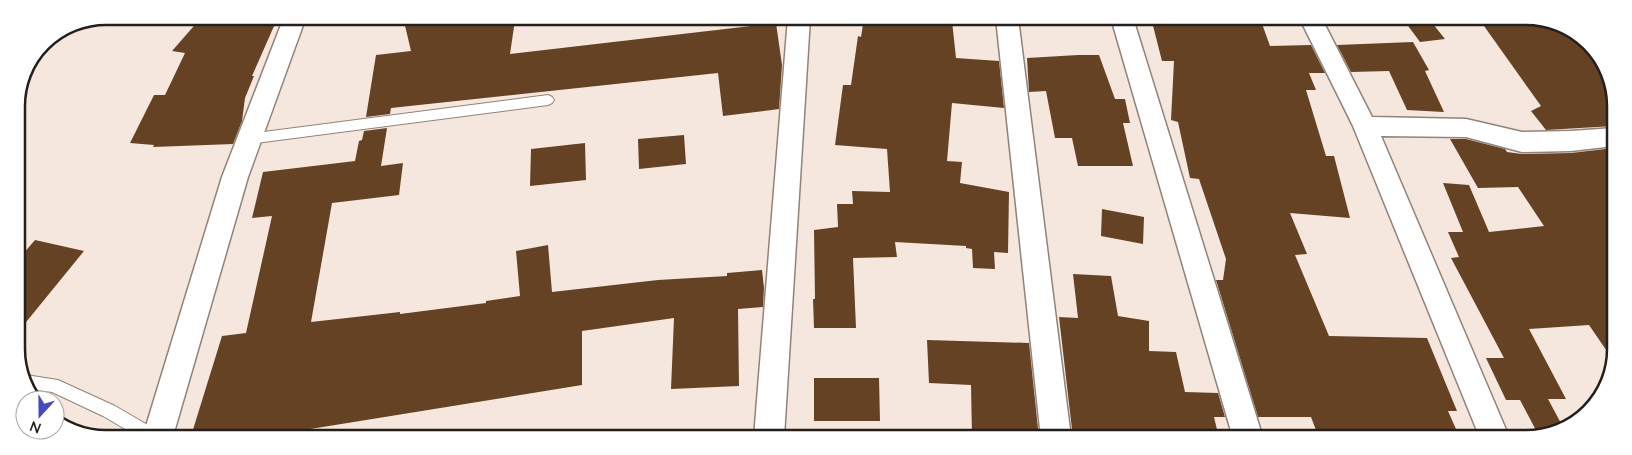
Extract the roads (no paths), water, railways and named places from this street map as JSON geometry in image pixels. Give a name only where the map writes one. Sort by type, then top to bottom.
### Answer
[{"type":"street","points":[[160,430],[235,177],[293,25]]},
{"type":"street","points":[[770,430],[805,25]]},
{"type":"street","points":[[1007,25],[1055,430]]},
{"type":"street","points":[[1124,25],[1246,430]]},
{"type":"street","points":[[1313,25],[1365,126],[1492,430]]},
{"type":"street","points":[[1365,126],[1466,128],[1522,142],[1571,141],[1607,138]]},
{"type":"lane","points":[[249,139],[548,100]]},
{"type":"lane","points":[[32,382],[53,384],[109,411],[142,430]]}]
